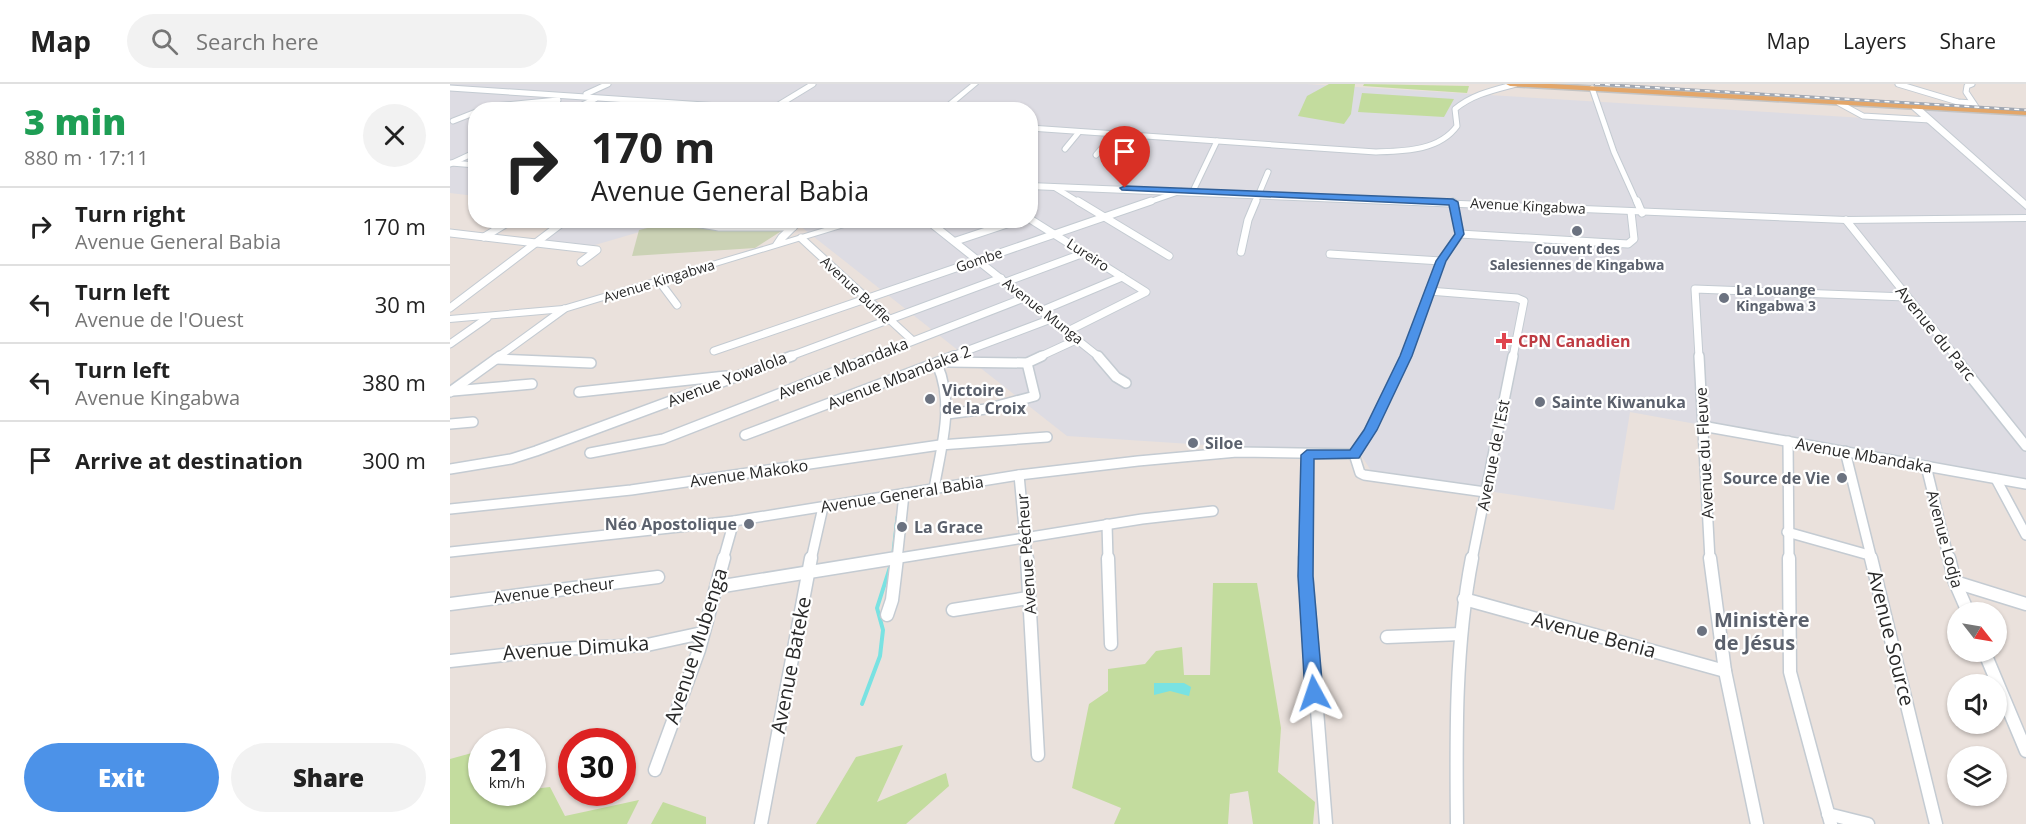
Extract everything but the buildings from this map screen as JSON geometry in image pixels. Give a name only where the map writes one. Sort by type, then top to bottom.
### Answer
[{"type":"main road","points":[[1512,85],[2026,113]]},
{"type":"street","points":[[450,88],[580,97],[608,84]]},
{"type":"street","points":[[783,102],[813,84]]},
{"type":"street","points":[[952,102],[975,84]]},
{"type":"street","points":[[1898,84],[1953,101],[1973,103]]},
{"type":"street","points":[[1972,84],[1967,86],[1966,92],[1979,111]]},
{"type":"street","points":[[1038,129],[1376,152],[1425,146],[1455,130],[1455,109],[1462,102],[1512,85],[1511,94]]},
{"type":"street","points":[[1460,234],[1611,244],[1633,242],[1636,213],[1592,88]]},
{"type":"street","points":[[588,102],[600,96]]},
{"type":"street","points":[[532,102],[600,96],[679,102]]},
{"type":"street","points":[[1839,103],[1863,116],[1930,120]]},
{"type":"street","points":[[1915,107],[2026,206]]},
{"type":"street","points":[[453,121],[468,115]]},
{"type":"street","points":[[1065,149],[1079,132]]},
{"type":"street","points":[[1095,155],[1114,134]]},
{"type":"street","points":[[1188,191],[1217,141]]},
{"type":"street","points":[[450,163],[468,155]]},
{"type":"street","points":[[450,163],[468,164]]},
{"type":"street","points":[[1241,252],[1248,220],[1268,172]]},
{"type":"street","name":"Avenue Kingabwa","points":[[1038,186],[1846,220],[2026,218]]},
{"type":"street","points":[[1054,187],[1169,256]]},
{"type":"street","name":"Gombe","points":[[714,351],[1188,191]]},
{"type":"street","points":[[1453,202],[1460,234],[1441,261],[1406,356],[1370,430],[1354,454],[1360,473],[1364,476],[1485,492]]},
{"type":"street","name":"Avenue du Parc","points":[[1846,220],[1906,297],[1941,336],[2026,446]]},
{"type":"street","name":"Lureiro","points":[[1038,224],[1146,292],[1068,331]]},
{"type":"street","points":[[484,237],[499,228]]},
{"type":"street","points":[[450,308],[540,243],[557,228]]},
{"type":"street","points":[[778,244],[793,228]]},
{"type":"street","points":[[798,228],[801,238]]},
{"type":"street","name":"Avenue Kingabwa","points":[[450,319],[487,318],[564,309],[835,228]]},
{"type":"street","name":"Avenue Munga","points":[[938,228],[1024,298],[1092,349],[1116,377],[1126,383]]},
{"type":"street","points":[[956,241],[995,228]]},
{"type":"street","points":[[450,234],[597,250],[580,262]]},
{"type":"street","name":"Avenue Buffle","points":[[801,238],[912,340]]},
{"type":"street","name":"Avenue Yowalola","points":[[450,469],[492,463],[536,451],[889,320],[1084,253]]},
{"type":"street","points":[[1330,254],[1441,261]]},
{"type":"street","points":[[1041,311],[1122,277]]},
{"type":"street","points":[[659,281],[677,305]]},
{"type":"street","name":"Avenue du Fleuve","points":[[1757,824],[1725,670],[1711,579],[1695,289],[1906,297]]},
{"type":"street","name":"Avenue de l'Est","points":[[1429,291],[1517,298],[1524,301],[1464,599],[1456,705],[1457,824]]},
{"type":"street","name":"Avenue Mbandaka","points":[[590,453],[663,439],[1024,298]]},
{"type":"street","points":[[451,391],[564,309]]},
{"type":"street","points":[[450,344],[487,318]]},
{"type":"street","name":"Avenue Mbandaka 2","points":[[746,435],[1051,319]]},
{"type":"street","points":[[934,489],[947,414],[945,384],[940,363],[1027,363],[1078,339]]},
{"type":"street","points":[[496,359],[591,363]]},
{"type":"street","points":[[947,414],[986,409],[1035,396],[1027,363]]},
{"type":"street","points":[[579,392],[737,375]]},
{"type":"street","points":[[451,391],[532,384]]},
{"type":"street","points":[[450,424],[473,422]]},
{"type":"street","name":"Avenue Mbandaka","points":[[1702,426],[2026,484]]},
{"type":"street","name":"Avenue Makoko","points":[[450,509],[631,490],[940,445],[1047,437]]},
{"type":"street","points":[[1788,441],[1790,672],[1829,819],[1868,824]]},
{"type":"street","name":"Avenue Source","points":[[1845,451],[1936,824]]},
{"type":"street","name":"Avenue General Babia","points":[[450,552],[734,521],[1019,476],[1208,453],[1354,454]]},
{"type":"street","points":[[1307,455],[1305,576],[1326,824]]},
{"type":"street","name":"Avenue Lodja","points":[[1926,466],[1955,582],[1964,602]]},
{"type":"street","name":"Avenue Pécheur","points":[[1019,476],[1026,537],[1038,755]]},
{"type":"street","points":[[1996,479],[2026,535]]},
{"type":"street","points":[[887,615],[892,600],[904,494]]},
{"type":"street","name":"Avenue Bateke","points":[[761,824],[808,572],[823,507]]},
{"type":"street","points":[[717,587],[897,556],[1107,524],[1213,512]]},
{"type":"street","name":"Avenue Mubenga","points":[[655,770],[699,650],[734,521]]},
{"type":"street","points":[[1107,524],[1111,644]]},
{"type":"street","points":[[1787,532],[1869,555]]},
{"type":"street","name":"Avenue Pecheur","points":[[450,604],[658,577]]},
{"type":"street","points":[[1955,582],[2026,604]]},
{"type":"street","points":[[953,610],[1029,598]]},
{"type":"street","name":"Avenue Benia","points":[[1464,599],[1725,670]]},
{"type":"street","name":"Avenue Dimuka","points":[[450,661],[558,649],[647,645],[702,633]]},
{"type":"street","points":[[1387,637],[1461,634]]},
{"type":"street","points":[[1989,662],[2026,751]]},
{"type":"shaded area","points":[[450,84],[1307,84],[1930,122],[1917,110],[2026,116],[2026,484],[1630,412],[1614,510],[1373,474],[1361,455],[1067,436],[803,228],[1038,228],[1038,102],[468,102],[468,195],[450,193]]},
{"type":"shaded area","points":[[560,228],[653,228],[595,245],[540,243]]},
{"type":"green space","points":[[1329,84],[1355,84],[1351,114],[1344,124],[1298,116],[1307,96]]},
{"type":"green space","points":[[1364,84],[1469,86],[1467,93],[1363,86]]},
{"type":"green space","points":[[1362,93],[1454,99],[1444,117],[1358,112]]},
{"type":"green space","points":[[647,228],[786,228],[755,248],[632,256],[639,230]]},
{"type":"green space","points":[[1213,583],[1257,583],[1281,728],[1278,772],[1315,802],[1313,824],[1253,824],[1248,791],[1230,794],[1228,824],[1114,824],[1121,808],[1072,788],[1089,704],[1108,691],[1108,669],[1145,664],[1156,651],[1182,647],[1184,675],[1210,675]]},
{"type":"green space","points":[[903,745],[877,802],[946,773],[949,786],[906,824],[816,824],[856,757]]},
{"type":"green space","points":[[468,754],[468,806],[546,806],[546,787],[550,787],[565,816],[611,806],[636,806],[627,824],[450,824],[450,759]]},
{"type":"green space","points":[[663,802],[706,817],[706,824],[651,824]]},
{"type":"water","points":[[1154,683],[1184,683],[1191,687],[1189,696],[1170,691],[1154,695]]},
{"type":"waterway","points":[[893,552],[897,517]]},
{"type":"waterway","points":[[862,704],[880,656],[883,630],[877,608],[891,564]]},
{"type":"railway","points":[[1595,84],[2026,110]]},
{"type":"place","name":"Couvent des Salesiennes de Kingabwa","points":[[1577,231]]},
{"type":"place","name":"La Louange Kingabwa 3","points":[[1724,298]]},
{"type":"place","name":"CPN Canadien","points":[[1504,341]]},
{"type":"place","name":"Victoire de la Croix","points":[[930,399]]},
{"type":"place","name":"Sainte Kiwanuka","points":[[1540,402]]},
{"type":"place","name":"Siloe","points":[[1193,443]]},
{"type":"place","name":"Source de Vie","points":[[1842,478]]},
{"type":"place","name":"Néo Apostolique","points":[[749,524]]},
{"type":"place","name":"La Grace","points":[[902,527]]},
{"type":"place","name":"Ministère de Jésus","points":[[1702,631]]},
{"type":"route","points":[[1125,188],[1453,202],[1460,234],[1441,261],[1406,356],[1370,430],[1354,454],[1307,455],[1305,576],[1314,693]]}]
